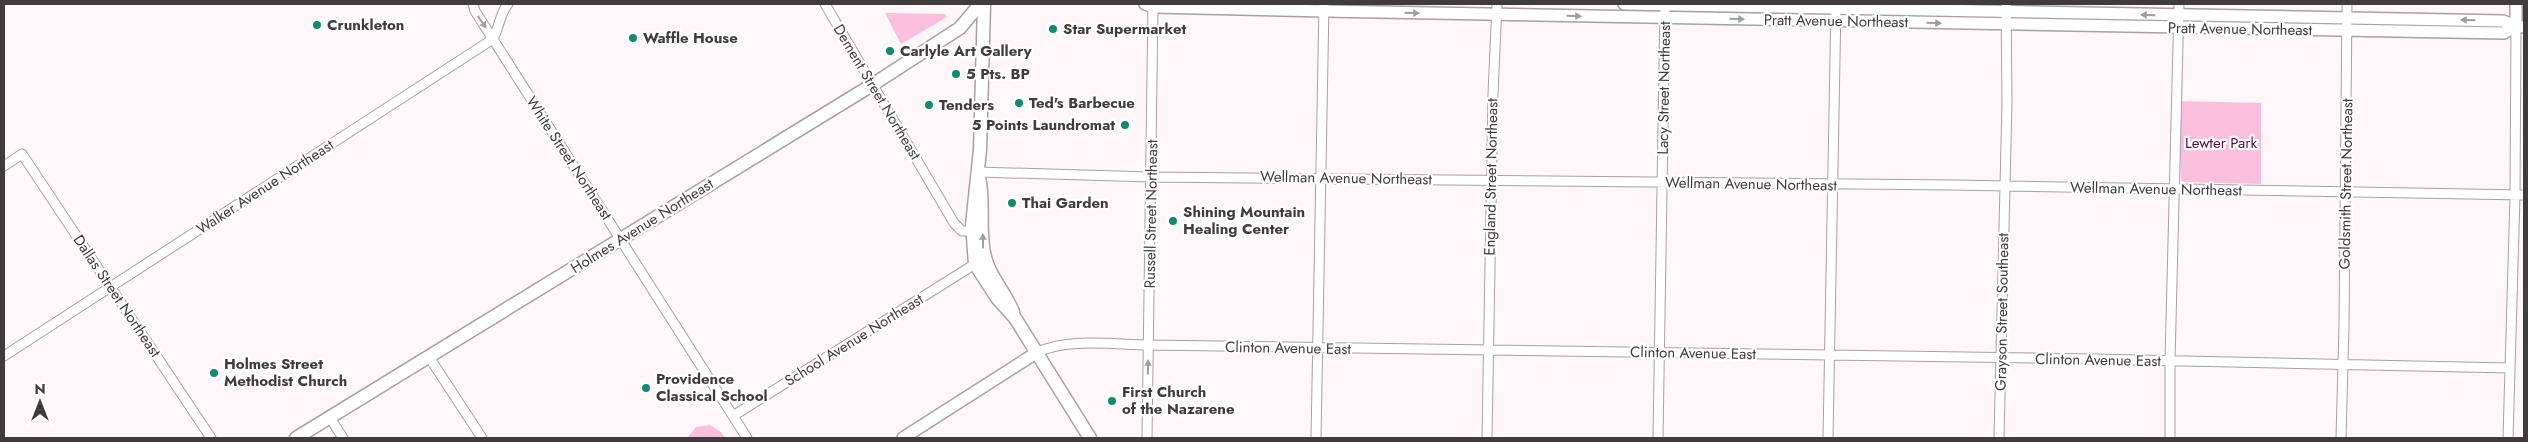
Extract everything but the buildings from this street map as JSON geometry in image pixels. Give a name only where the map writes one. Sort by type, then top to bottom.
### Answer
[{"type":"main road","name":"Holmes Avenue Northeast","points":[[296,438],[872,85],[958,29],[980,4]]},
{"type":"main road","points":[[984,4],[978,172],[974,196],[972,232],[975,264],[997,298],[1014,318],[1090,438]]},
{"type":"main road","points":[[978,172],[983,195],[984,256],[1007,296],[1014,318]]},
{"type":"street","name":"White Street Northeast","points":[[473,4],[474,12],[622,239],[747,438]]},
{"type":"street","points":[[493,39],[500,26],[502,10],[508,4]]},
{"type":"street","name":"Dement Street Northeast","points":[[825,4],[954,222],[962,230],[972,232]]},
{"type":"street","name":"Pratt Avenue Northeast","points":[[1624,4],[2179,10],[2346,18],[2503,21],[2520,27]]},
{"type":"street","name":"Lacy Street Northeast","points":[[1658,438],[1665,4]]},
{"type":"street","name":"Goldsmith Street Northeast","points":[[2341,438],[2346,192],[2347,4]]},
{"type":"street","points":[[2508,438],[2520,196],[2520,27],[2516,4]]},
{"type":"street","name":"Pratt Avenue Northeast","points":[[1150,5],[1497,9],[1665,17],[2178,28],[2504,33],[2520,27]]},
{"type":"street","name":"Russell Street Northeast","points":[[1147,438],[1151,177],[1150,5]]},
{"type":"street","points":[[1828,438],[1836,5]]},
{"type":"street","points":[[1316,438],[1324,8]]},
{"type":"street","name":"Grayson Street Southeast","points":[[1999,438],[2005,186],[2006,8]]},
{"type":"street","name":"England Street Northeast","points":[[1487,438],[1492,94],[1497,9]]},
{"type":"street","points":[[2170,438],[2170,361],[2179,10]]},
{"type":"street","name":"Walker Avenue Northeast","points":[[4,356],[493,39]]},
{"type":"street","name":"Dallas Street Northeast","points":[[4,166],[22,154],[211,438]]},
{"type":"street","name":"Wellman Avenue Northeast","points":[[978,172],[1151,177],[2005,186],[2520,196]]},
{"type":"street","name":"School Avenue Northeast","points":[[733,416],[975,264]]},
{"type":"street","name":"Clinton Avenue East","points":[[903,438],[1036,353],[1049,346],[1064,344],[2000,358],[2510,368]]},
{"type":"street","points":[[430,357],[482,438]]},
{"type":"street","points":[[330,418],[343,438]]},
{"type":"green space","points":[[885,13],[945,14],[947,17],[901,44]]},
{"type":"green space","name":"Lewter Park","points":[[2179,101],[2261,103],[2261,184],[2181,182]]},
{"type":"green space","points":[[710,425],[721,432],[725,438],[687,438],[696,427]]},
{"type":"place","name":"Crunkleton","points":[[317,25]]},
{"type":"place","name":"Star Supermarket","points":[[1053,29]]},
{"type":"place","name":"Waffle House","points":[[633,38]]},
{"type":"place","name":"Carlyle Art Gallery","points":[[890,51]]},
{"type":"place","name":"5 Pts. BP","points":[[956,74]]},
{"type":"place","name":"Ted's Barbecue","points":[[1019,103]]},
{"type":"place","name":"Tenders","points":[[929,105]]},
{"type":"place","name":"5 Points Laundromat","points":[[1125,125]]},
{"type":"place","name":"Thai Garden","points":[[1012,203]]},
{"type":"place","name":"Shining Mountain Healing Center","points":[[1173,221]]},
{"type":"place","name":"Holmes Street Methodist Church","points":[[214,373]]},
{"type":"place","name":"Providence Classical School","points":[[646,388]]},
{"type":"place","name":"First Church of the Nazarene","points":[[1112,401]]}]
